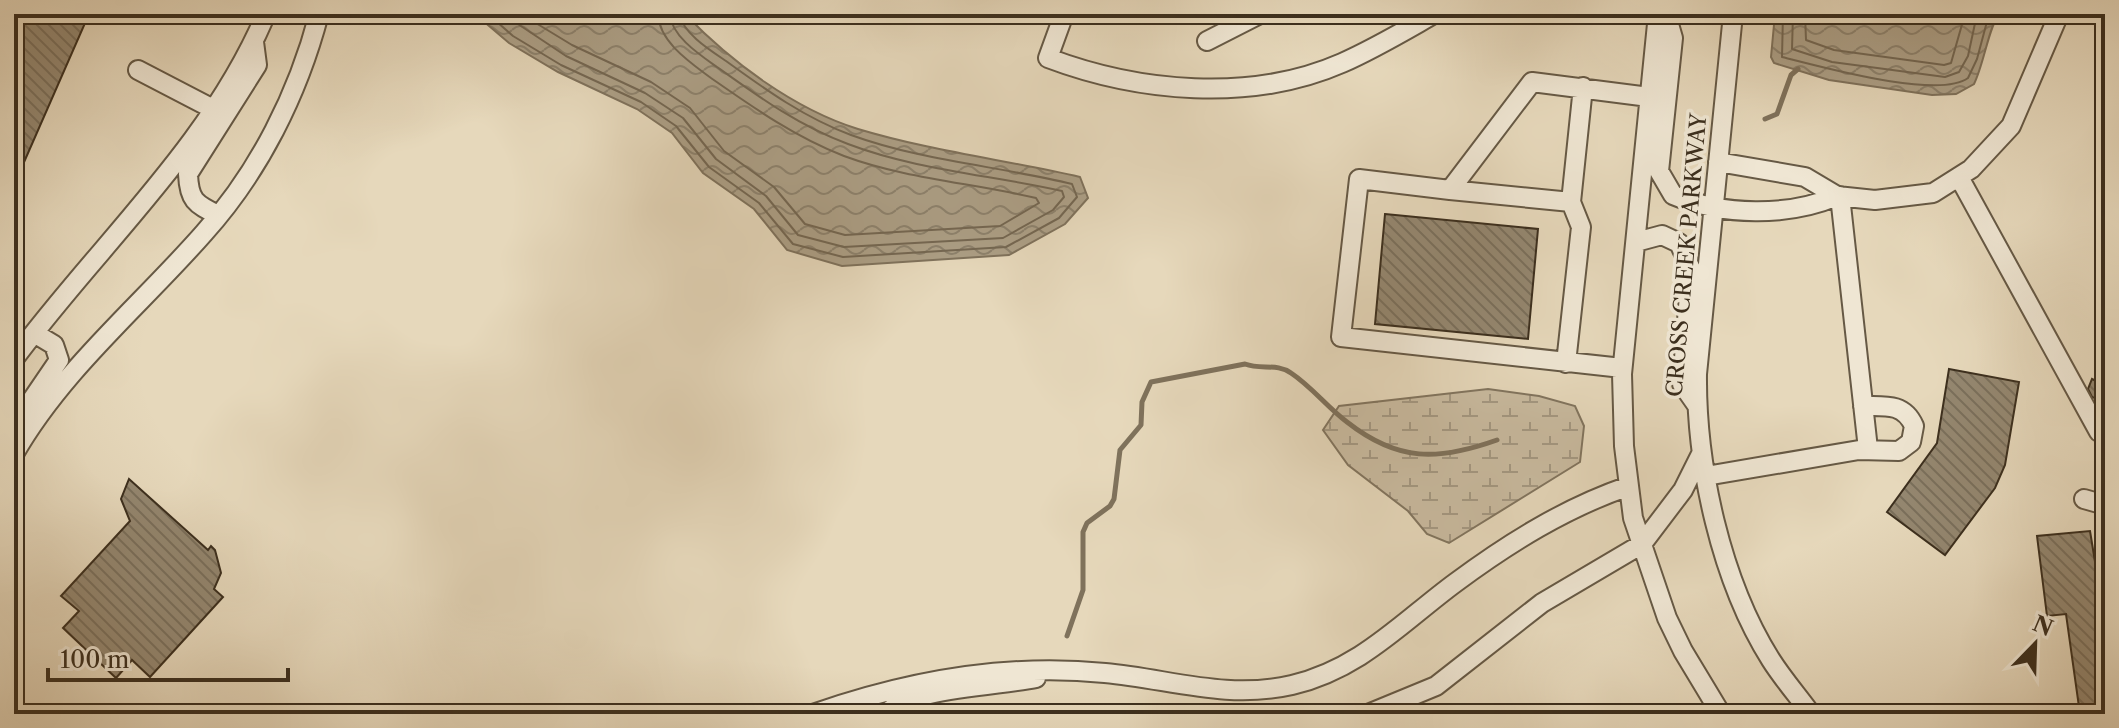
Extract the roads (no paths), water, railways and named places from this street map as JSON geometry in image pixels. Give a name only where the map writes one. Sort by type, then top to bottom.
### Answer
[{"type":"street","points":[[14,359],[183,156],[215,110],[254,42],[266,14]]},
{"type":"street","points":[[14,454],[57,391],[218,215],[269,141],[300,73],[319,14]]},
{"type":"street","points":[[1064,14],[1048,58],[1083,71],[1186,88],[1282,81],[1339,64],[1434,14]]},
{"type":"street","points":[[1207,41],[1260,14]]},
{"type":"street","points":[[1658,14],[1622,368],[1624,446],[1633,518],[1642,544],[1683,651],[1721,714]]},
{"type":"street","points":[[1666,14],[1673,38],[1659,171],[1673,195],[1714,209],[1807,209],[1839,196]]},
{"type":"street","points":[[1718,162],[1805,177],[1839,196],[1875,200],[1933,193],[1992,150],[2011,126],[2059,14]]},
{"type":"street","name":"CROSS CREEK PARKWAY","points":[[1732,16],[1696,404],[1701,454],[1733,580],[1770,660],[1811,714]]},
{"type":"street","points":[[218,215],[195,204],[189,195],[188,174],[257,65],[254,42]]},
{"type":"street","points":[[138,70],[215,110]]},
{"type":"street","points":[[1450,190],[1532,82],[1649,97]]},
{"type":"street","points":[[1566,363],[1581,227],[1571,202],[1583,87]]},
{"type":"street","points":[[1959,177],[2068,379],[2099,432],[2105,434]]},
{"type":"street","points":[[1571,202],[1359,179],[1341,337],[1622,368]]},
{"type":"street","points":[[1839,196],[1868,449]]},
{"type":"street","points":[[1636,242],[1662,235],[1679,243],[1691,269],[1682,384],[1696,404]]},
{"type":"street","points":[[14,426],[59,360],[54,345],[34,333]]},
{"type":"street","points":[[1706,476],[1868,449],[1899,451],[1911,442],[1914,426],[1903,410],[1863,406]]},
{"type":"street","points":[[1368,714],[1436,686],[1542,603],[1642,544],[1683,490],[1701,454]]},
{"type":"street","points":[[813,714],[890,691],[962,676],[1070,670],[1236,692],[1292,685],[1323,676],[1379,646],[1451,586],[1516,540],[1571,509],[1629,486]]},
{"type":"street","points":[[2084,499],[2105,505]]},
{"type":"street","points":[[887,714],[901,702],[939,693],[1011,684],[1070,670]]},
{"type":"water","points":[[475,14],[685,14],[722,49],[765,82],[834,120],[913,143],[1080,177],[1088,198],[1065,224],[1009,255],[842,266],[787,250],[754,209],[703,173],[672,133],[637,109],[558,72],[509,43]]},
{"type":"water","points":[[1775,14],[1999,14],[1974,84],[1956,94],[1932,95],[1829,80],[1774,63],[1771,57]]},
{"type":"waterway","points":[[1765,119],[1777,114],[1791,75],[1798,69]]},
{"type":"waterway","points":[[1067,636],[1083,590],[1083,532],[1087,523],[1110,506],[1114,499],[1120,450],[1141,425],[1142,402],[1151,382],[1245,364],[1280,368],[1299,379],[1366,435],[1401,451],[1419,454],[1456,452],[1497,440]]}]
